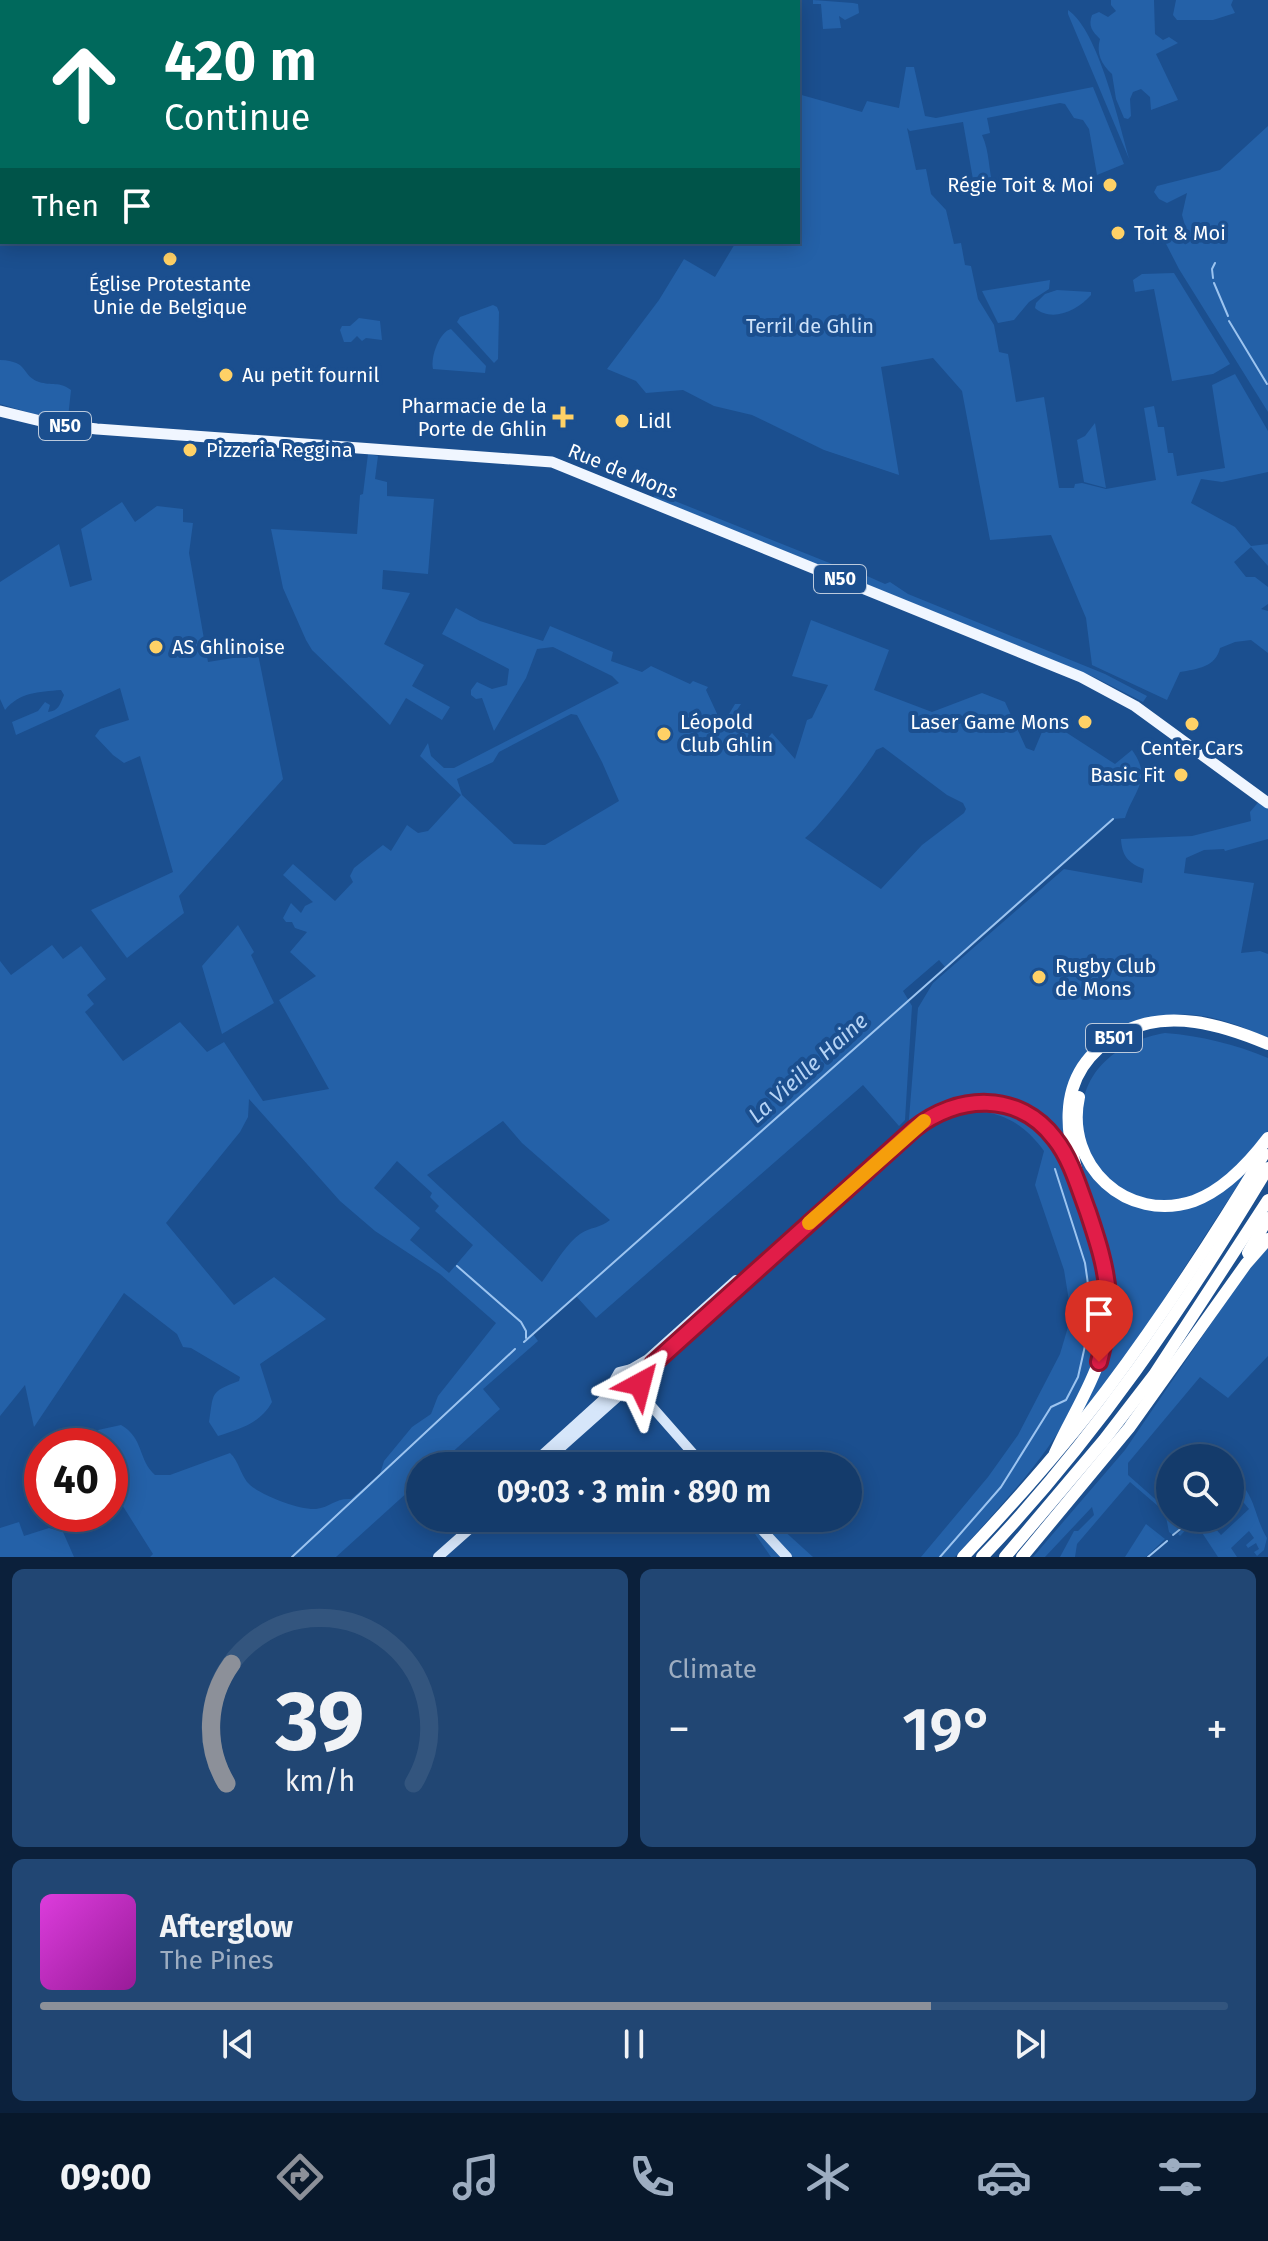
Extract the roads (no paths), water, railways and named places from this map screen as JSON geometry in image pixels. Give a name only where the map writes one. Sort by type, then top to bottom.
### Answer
[{"type":"highway","name":"B501","points":[[1055,1453],[1093,1379],[1103,1349],[1108,1316],[1103,1262],[1077,1182],[1068,1139],[1069,1103],[1081,1071],[1107,1042],[1136,1027],[1176,1021],[1215,1025],[1268,1044]]},
{"type":"highway","name":"B501","points":[[1268,1052],[1200,1030],[1144,1032],[1119,1043],[1098,1061],[1080,1093],[1076,1115],[1083,1153],[1102,1181],[1125,1197],[1142,1204],[1174,1206],[1214,1192],[1249,1161],[1268,1138]]},
{"type":"highway","points":[[906,1136],[948,1107],[978,1101],[1005,1104],[1032,1117],[1048,1130],[1060,1145],[1077,1182]]},
{"type":"highway","points":[[963,1557],[1106,1392],[1175,1295],[1268,1147]]},
{"type":"highway","points":[[982,1557],[1053,1477],[1139,1367],[1268,1168]]},
{"type":"highway","points":[[1005,1557],[1104,1440],[1154,1375],[1268,1200]]},
{"type":"highway","points":[[1218,1304],[1268,1218]]},
{"type":"highway","points":[[1023,1557],[1129,1428],[1246,1264],[1268,1239]]},
{"type":"main road","name":"Rue de Mons","points":[[0,411],[39,422],[97,429],[552,462],[1081,677],[1146,713],[1268,803]]},
{"type":"street","points":[[545,1452],[604,1399],[622,1390],[636,1391],[653,1364],[906,1136]]},
{"type":"street","points":[[622,1390],[619,1372],[648,1359],[844,1182]]},
{"type":"street","points":[[631,1369],[637,1373],[646,1400],[692,1452]]},
{"type":"street","points":[[622,1390],[646,1400]]},
{"type":"street","points":[[555,1452],[622,1390]]},
{"type":"street","points":[[428,1557],[456,1532]]},
{"type":"street","points":[[438,1557],[466,1532]]},
{"type":"street","points":[[764,1532],[787,1557]]},
{"type":"waterway","points":[[1213,278],[1215,263]]},
{"type":"waterway","points":[[1214,283],[1228,316]]},
{"type":"waterway","points":[[1229,321],[1267,384]]},
{"type":"waterway","name":"La Vieille Haine","points":[[524,1342],[1113,819]]},
{"type":"waterway","points":[[940,1557],[1001,1487],[1051,1407],[1066,1400],[1078,1377],[1089,1328],[1090,1298],[1085,1263],[1055,1169]]},
{"type":"waterway","points":[[457,1266],[521,1322],[526,1338]]},
{"type":"waterway","name":"La Vieille Haine","points":[[292,1557],[515,1349]]},
{"type":"waterway","points":[[1173,1535],[1177,1532]]},
{"type":"waterway","points":[[1148,1557],[1167,1541]]},
{"type":"place","name":"Régie Toit & Moi","points":[[1110,185]]},
{"type":"place","name":"Toit & Moi","points":[[1118,233]]},
{"type":"place","name":"Église Protestante Unie de Belgique","points":[[170,259]]},
{"type":"place","name":"Au petit fournil","points":[[226,375]]},
{"type":"place","name":"Pharmacie de la Porte de Ghlin","points":[[563,417]]},
{"type":"place","name":"Lidl","points":[[622,421]]},
{"type":"place","name":"Pizzeria Reggina","points":[[190,450]]},
{"type":"place","name":"AS Ghlinoise","points":[[156,647]]},
{"type":"place","name":"Laser Game Mons","points":[[1085,722]]},
{"type":"place","name":"Center Cars","points":[[1192,724]]},
{"type":"place","name":"Léopold Club Ghlin","points":[[664,734]]},
{"type":"place","name":"Basic Fit","points":[[1181,775]]},
{"type":"place","name":"Rugby Club de Mons","points":[[1039,977]]},
{"type":"park label","name":"Terril de Ghlin","points":[[810,326]]}]
